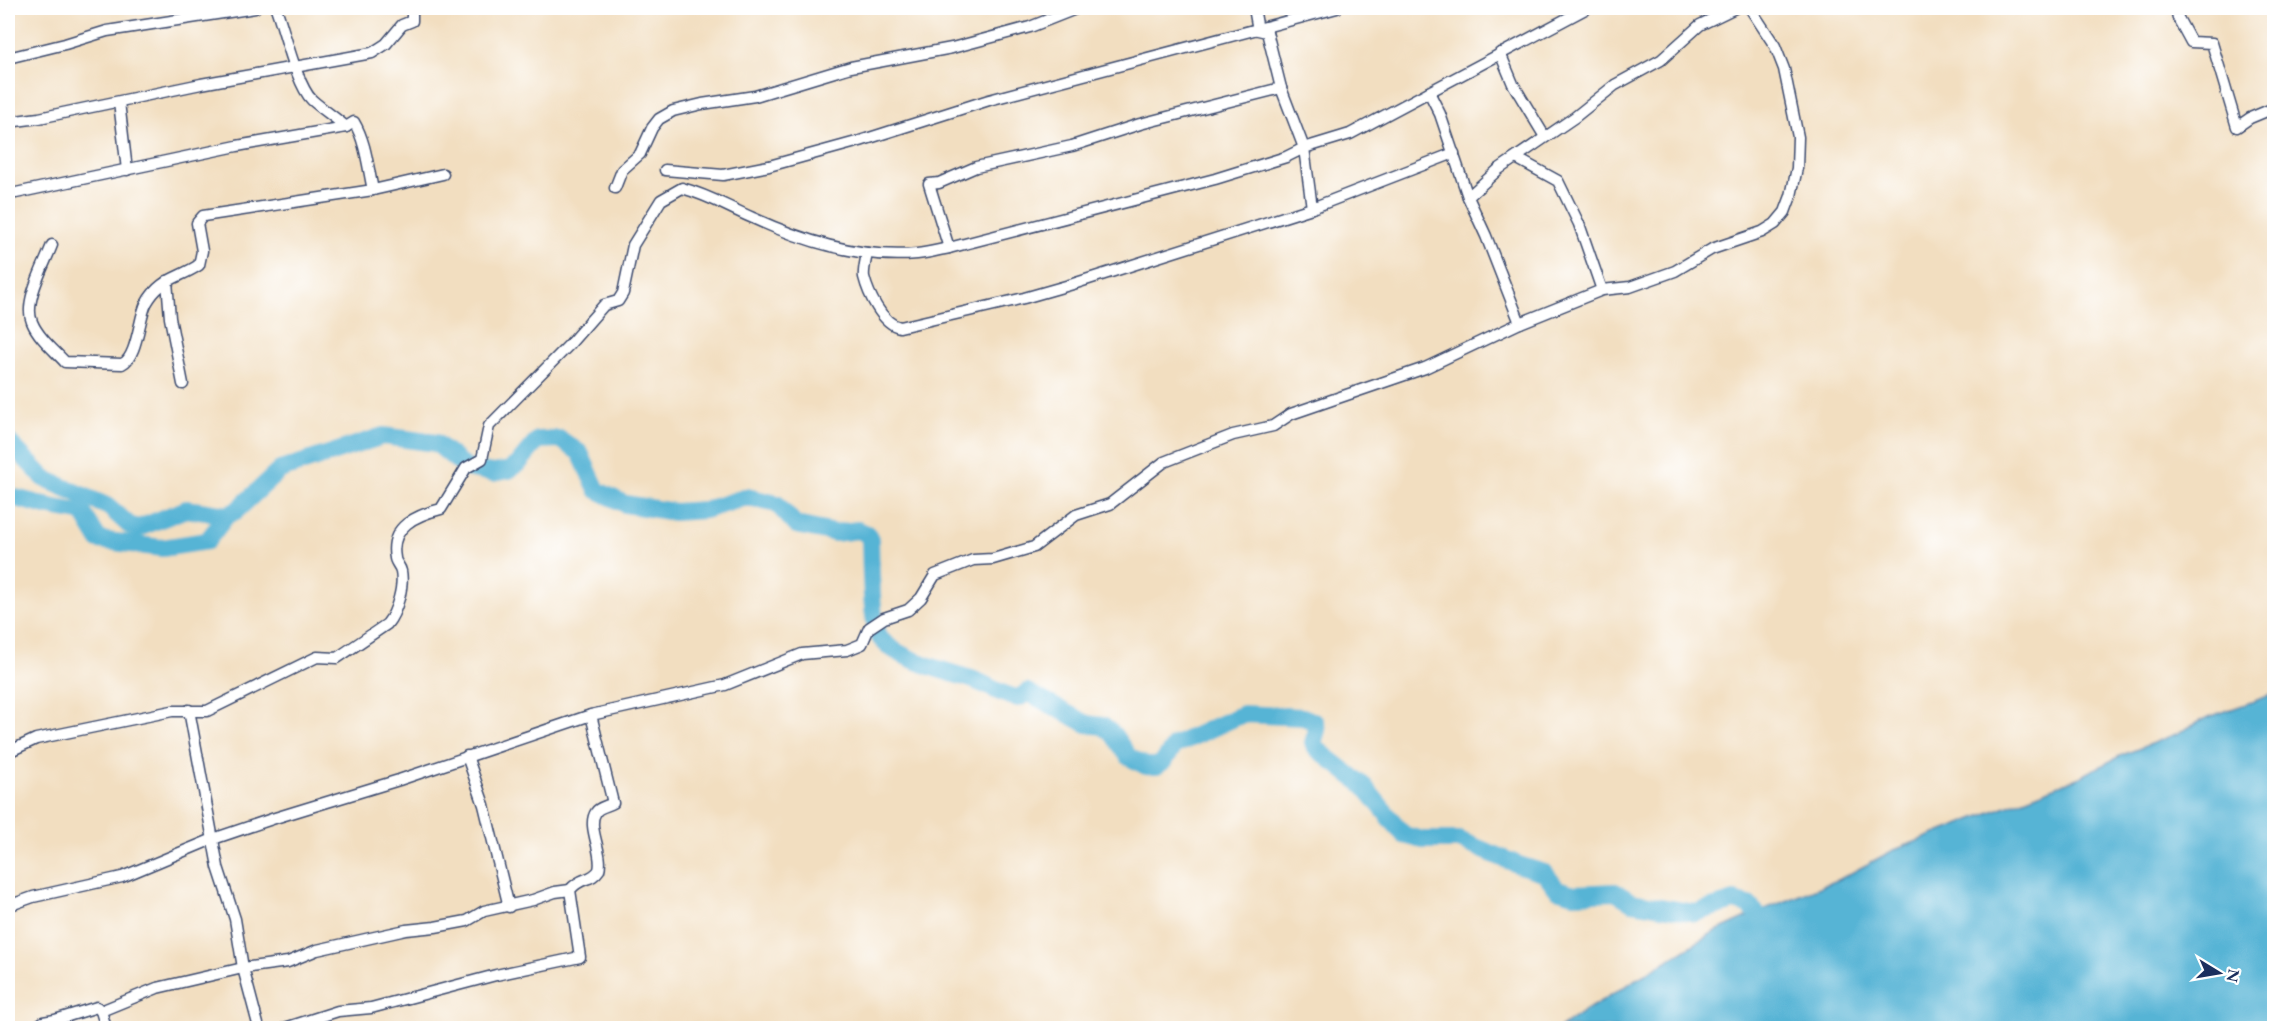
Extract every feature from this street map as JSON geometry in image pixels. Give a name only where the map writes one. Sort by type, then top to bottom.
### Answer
[{"type":"street","points":[[8,58],[107,31],[255,8]]},
{"type":"street","points":[[276,8],[303,86],[312,100],[346,127]]},
{"type":"street","points":[[8,122],[39,118],[372,52],[380,49],[402,25],[412,21],[412,8]]},
{"type":"street","points":[[615,188],[622,170],[640,154],[658,119],[673,111],[755,96],[851,67],[952,48],[1030,27],[1078,8]]},
{"type":"street","points":[[1254,8],[1258,30]]},
{"type":"street","points":[[665,170],[723,175],[769,166],[860,141],[1022,91],[1337,8]]},
{"type":"street","points":[[8,752],[36,739],[172,711],[207,711],[317,657],[337,658],[387,624],[393,617],[399,602],[401,571],[395,558],[399,531],[407,521],[441,508],[466,468],[482,459],[489,426],[569,345],[604,305],[618,301],[623,293],[633,245],[661,200],[682,188],[706,195],[753,218],[814,242],[867,253],[917,254],[949,248],[1215,179],[1350,134],[1587,8]]},
{"type":"street","points":[[1468,197],[1499,169],[1615,85],[1660,60],[1700,25],[1735,8]]},
{"type":"street","points":[[8,906],[33,897],[122,877],[213,839],[399,780],[511,740],[554,729],[591,715],[724,685],[802,654],[847,650],[862,644],[869,628],[884,618],[908,610],[921,598],[935,575],[974,560],[993,559],[1034,547],[1076,515],[1110,504],[1164,462],[1233,435],[1273,426],[1291,414],[1425,368],[1520,323],[1602,290],[1630,287],[1675,271],[1712,249],[1762,232],[1775,224],[1785,212],[1797,168],[1798,137],[1784,69],[1775,46],[1750,8]]},
{"type":"street","points":[[2176,8],[2178,18],[2191,42],[2212,43],[2237,127],[2250,118],[2274,108]]},
{"type":"street","points":[[1258,30],[1267,32],[1281,88],[1304,148],[1312,208]]},
{"type":"street","points":[[1500,53],[1513,84],[1545,137]]},
{"type":"street","points":[[949,248],[929,184],[939,183],[976,167],[1072,146],[1140,124],[1281,88]]},
{"type":"street","points":[[1429,92],[1454,153],[1468,197],[1520,323]]},
{"type":"street","points":[[119,102],[127,170]]},
{"type":"street","points":[[16,193],[237,146],[346,127],[354,122],[372,190]]},
{"type":"street","points":[[867,253],[864,275],[876,304],[888,322],[900,327],[1024,298],[1312,208],[1454,153]]},
{"type":"street","points":[[1516,158],[1558,181],[1580,224],[1602,290]]},
{"type":"street","points":[[52,245],[35,287],[29,310],[31,321],[65,362],[122,364],[126,362],[142,321],[144,306],[151,295],[167,281],[199,265],[202,251],[197,223],[203,216],[372,190],[443,174]]},
{"type":"street","points":[[167,281],[170,318],[183,384]]},
{"type":"street","points":[[189,710],[218,867],[235,919],[243,968],[259,1029]]},
{"type":"street","points":[[101,1011],[157,988],[243,968],[288,962],[317,951],[406,930],[467,921],[484,911],[509,907],[555,892],[570,890],[577,881],[593,877],[599,870],[601,857],[594,835],[594,816],[597,810],[613,803],[591,715]]},
{"type":"street","points":[[467,756],[484,806],[509,907]]},
{"type":"street","points":[[285,1029],[338,1011],[371,1008],[496,975],[579,957],[570,890]]},
{"type":"street","points":[[35,1029],[43,1022],[97,1007],[101,1011],[106,1029]]},
{"type":"water","points":[[2274,694],[2274,1028],[1560,1028],[1714,932],[1840,879],[1892,851],[2080,777],[2120,756],[2176,734],[2209,717]]},
{"type":"waterway","points":[[8,441],[45,479],[109,507],[129,525],[139,528],[186,509],[227,515],[236,511],[280,470],[383,436],[436,443],[466,468],[493,473],[509,470],[519,463],[538,440],[560,439],[580,453],[597,490],[625,504],[674,512],[705,510],[747,497],[777,504],[796,525],[835,533],[858,530],[867,534],[870,540],[872,592],[877,632],[889,646],[898,653],[934,668],[975,680],[1006,695],[1019,698],[1027,692],[1087,724],[1103,726],[1113,734],[1129,757],[1146,766],[1157,766],[1164,761],[1175,745],[1243,714],[1303,717],[1315,722],[1317,730],[1313,743],[1317,749],[1364,786],[1404,835],[1423,840],[1459,840],[1519,865],[1545,873],[1557,889],[1574,894],[1615,892],[1632,902],[1695,913],[1734,901],[1749,905],[1773,931]]},
{"type":"waterway","points":[[8,496],[79,512],[84,515],[99,540],[162,548],[207,541],[227,515]]}]
